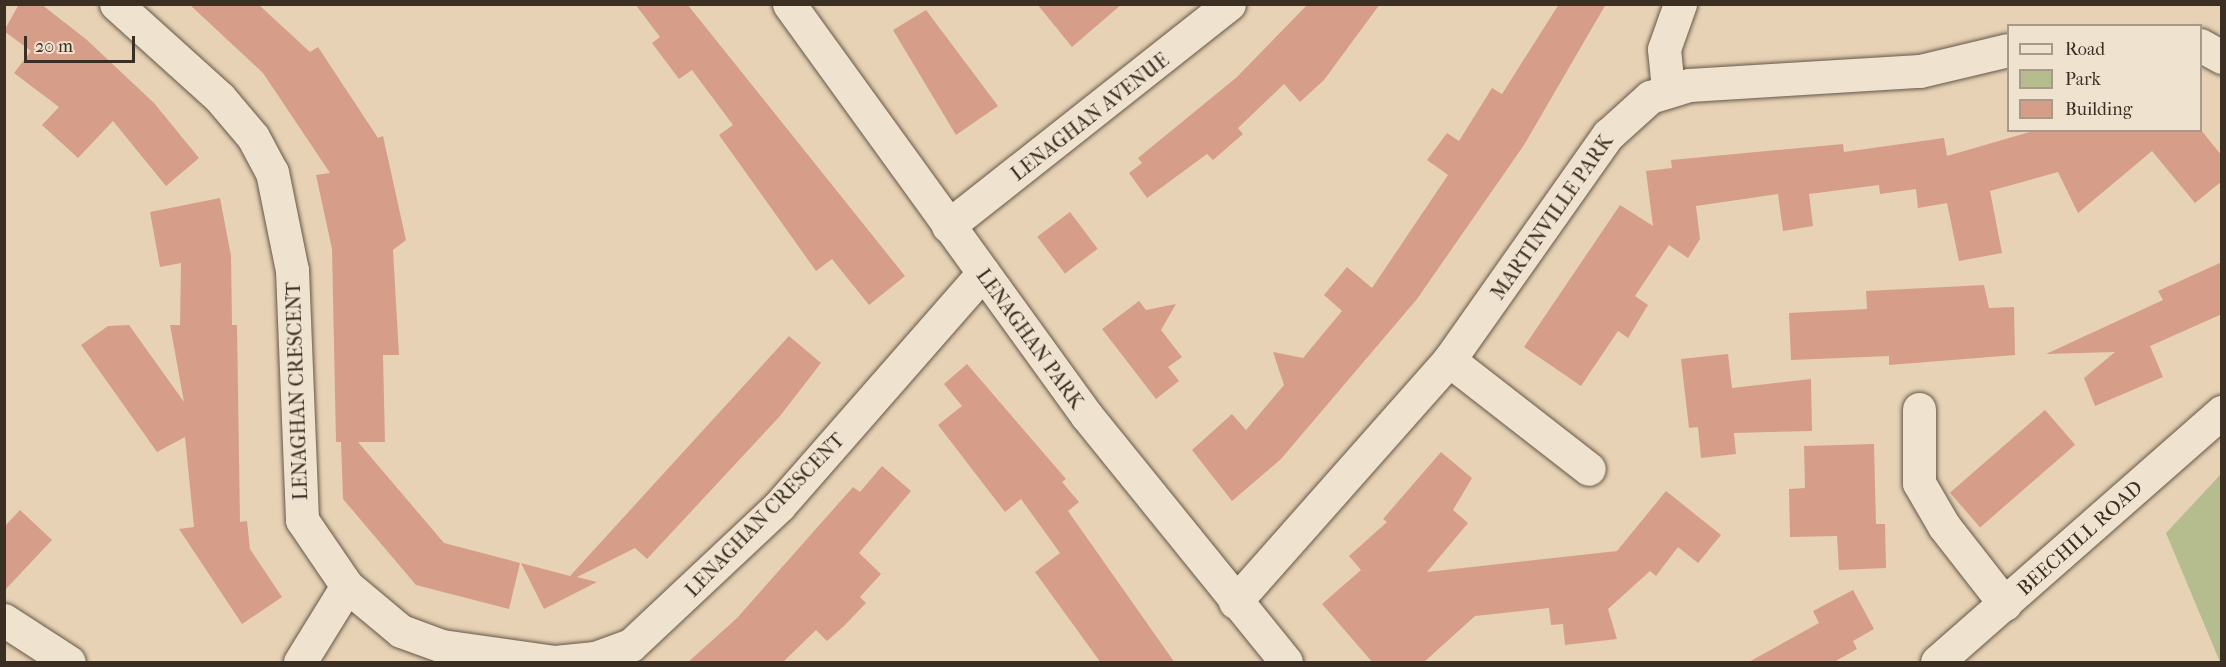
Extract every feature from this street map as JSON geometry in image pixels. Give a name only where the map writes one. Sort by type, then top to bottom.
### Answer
[{"type":"street","name":"LENAGHAN CRESCENT","points":[[116,4],[220,98],[253,137],[272,172],[292,270],[302,520],[347,586],[401,631],[442,646],[555,662],[595,658],[631,645],[779,506],[983,273]]},
{"type":"street","name":"LENAGHAN PARK","points":[[789,4],[948,226],[1153,504],[1286,663]]},
{"type":"street","name":"LENAGHAN AVENUE","points":[[948,226],[1228,4]]},
{"type":"street","points":[[1668,89],[1664,49],[1680,4]]},
{"type":"street","points":[[2202,46],[2222,57]]},
{"type":"street","name":"MARTINVILLE PARK","points":[[1235,602],[1449,360],[1608,135],[1628,114],[1668,89],[1920,71],[2007,50]]},
{"type":"street","points":[[1449,360],[1589,469]]},
{"type":"street","points":[[1919,409],[1919,483],[1944,526],[2005,604]]},
{"type":"street","name":"BEECHILL ROAD","points":[[1937,663],[2222,412]]},
{"type":"street","points":[[300,663],[347,586]]},
{"type":"street","points":[[4,620],[69,663]]},
{"type":"green space","points":[[2221,474],[2222,662],[2220,662],[2166,533]]},
{"type":"building","points":[[19,4],[41,4],[87,40],[154,103],[199,158],[166,186],[113,121],[78,158],[42,125],[59,107],[14,73],[31,51],[4,31]]},
{"type":"building","points":[[189,4],[258,4],[310,52],[318,47],[378,138],[383,136],[406,240],[393,250],[399,355],[383,355],[385,442],[358,442],[444,543],[520,563],[509,609],[416,585],[343,499],[341,442],[336,442],[332,249],[316,175],[330,173],[263,73]]},
{"type":"building","points":[[635,4],[687,4],[905,276],[869,305],[832,259],[816,271],[719,135],[733,125],[692,70],[679,79],[652,43],[660,37]]},
{"type":"building","points":[[1037,4],[1122,4],[1072,47]]},
{"type":"building","points":[[1308,4],[1380,4],[1324,80],[1300,102],[1284,84],[1238,128],[1243,134],[1213,160],[1207,154],[1147,198],[1129,173],[1142,163],[1138,158],[1237,77]]},
{"type":"building","points":[[1559,4],[1606,4],[1524,145],[1417,299],[1281,459],[1232,501],[1192,450],[1232,414],[1246,430],[1284,385],[1273,352],[1303,358],[1342,311],[1324,295],[1347,267],[1372,288],[1448,175],[1427,160],[1447,133],[1459,141],[1492,88],[1502,94]]},
{"type":"building","points":[[926,10],[998,106],[956,135],[893,30]]},
{"type":"building","points":[[2202,131],[2222,156],[2222,181],[2195,203],[2152,151],[2078,213],[2058,172],[1990,191],[2002,253],[1959,261],[1947,203],[1918,208],[1916,189],[1880,194],[1879,185],[1809,194],[1813,226],[1783,231],[1778,194],[1696,206],[1700,239],[1688,258],[1669,245],[1635,296],[1648,305],[1628,338],[1618,331],[1581,386],[1524,347],[1620,205],[1653,226],[1646,171],[1672,168],[1671,160],[1843,144],[1844,152],[1944,138],[1947,156],[2030,132]]},
{"type":"building","points":[[220,198],[231,256],[232,325],[237,325],[240,522],[247,521],[250,549],[282,597],[242,624],[179,529],[194,527],[185,437],[157,452],[81,345],[108,326],[129,325],[184,402],[170,325],[180,325],[181,263],[160,267],[150,212]]},
{"type":"building","points":[[1070,212],[1098,249],[1065,273],[1037,237]]},
{"type":"building","points":[[2222,262],[2222,314],[2150,346],[2163,377],[2095,406],[2084,378],[2115,352],[2046,354],[2163,300],[2158,291]]},
{"type":"building","points":[[1984,285],[1989,308],[2014,307],[2015,355],[1889,365],[1889,356],[1791,360],[1789,313],[1867,309],[1866,291]]},
{"type":"building","points":[[1139,301],[1146,310],[1176,304],[1161,330],[1182,357],[1168,367],[1179,381],[1156,399],[1102,329]]},
{"type":"building","points":[[789,336],[821,363],[780,416],[647,559],[635,548],[577,577],[597,582],[544,609],[521,563],[570,576]]},
{"type":"building","points":[[1728,354],[1732,388],[1811,379],[1812,431],[1734,433],[1736,454],[1701,458],[1698,427],[1689,428],[1681,359]]},
{"type":"building","points":[[967,364],[1066,479],[1062,482],[1079,502],[1068,511],[1175,663],[1101,663],[1035,572],[1060,553],[1021,499],[1005,512],[938,425],[962,406],[944,384]]},
{"type":"building","points":[[2045,410],[2075,445],[1980,527],[1950,493]]},
{"type":"building","points":[[1874,444],[1876,524],[1885,524],[1886,568],[1839,570],[1837,536],[1790,537],[1789,489],[1805,488],[1804,446]]},
{"type":"building","points":[[1441,452],[1472,478],[1453,510],[1468,523],[1427,572],[1617,551],[1666,491],[1721,535],[1698,563],[1678,547],[1656,576],[1650,571],[1608,609],[1617,639],[1565,645],[1563,624],[1551,625],[1549,608],[1475,616],[1423,663],[1373,663],[1322,604],[1361,570],[1349,556],[1387,522],[1383,519]]},
{"type":"building","points":[[882,466],[911,491],[859,553],[881,574],[860,597],[866,603],[845,625],[827,641],[816,630],[782,663],[687,663],[737,618],[853,487],[860,492]]},
{"type":"building","points":[[20,510],[52,540],[4,591],[4,527]]},
{"type":"building","points":[[1853,590],[1874,629],[1853,641],[1857,649],[1832,663],[1747,663],[1819,623],[1813,611]]}]
